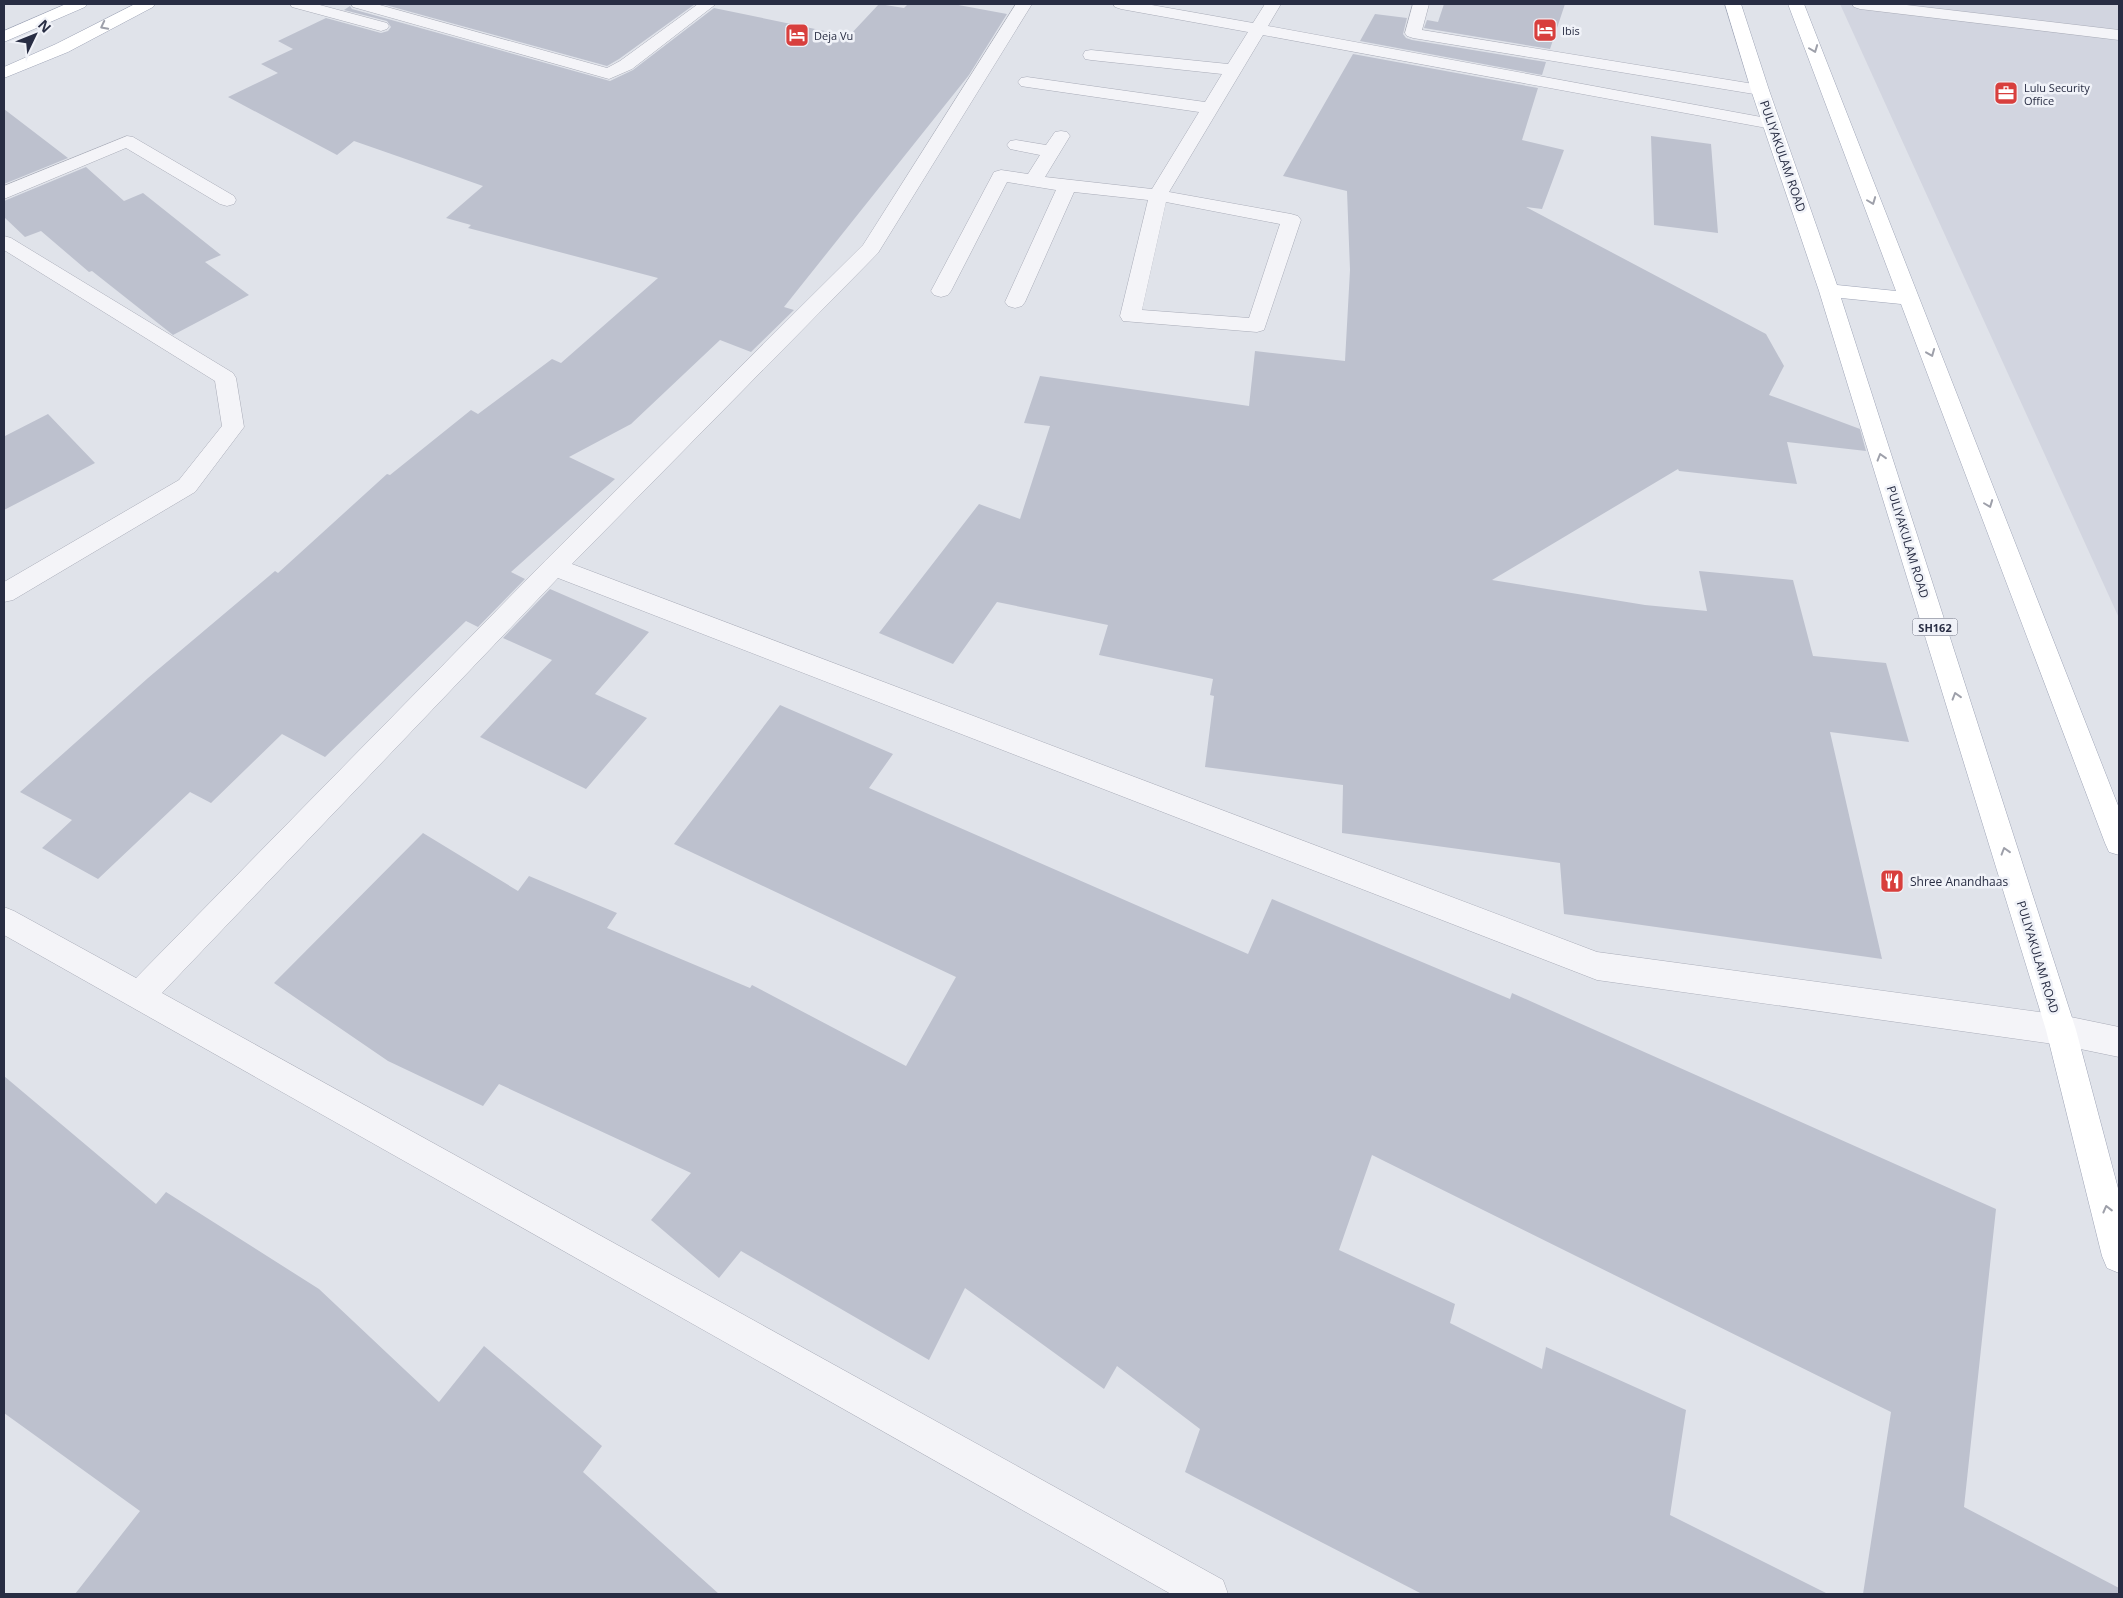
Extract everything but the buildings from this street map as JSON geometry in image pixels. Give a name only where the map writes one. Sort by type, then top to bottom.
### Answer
[{"type":"main road","points":[[4,37],[79,4]]},
{"type":"main road","points":[[4,73],[62,48],[147,4]]},
{"type":"main road","name":"PULIYAKULAM ROAD","points":[[1734,4],[1760,90],[1829,291],[2061,1030],[2119,1256]]},
{"type":"main road","points":[[1796,4],[1953,408],[2119,844]]},
{"type":"main road","points":[[1829,291],[1909,298]]},
{"type":"street","points":[[298,4],[524,66]]},
{"type":"street","points":[[359,4],[609,74],[626,65],[708,4]]},
{"type":"street","points":[[139,996],[554,567],[871,249],[1024,4]]},
{"type":"street","points":[[1121,4],[1772,124]]},
{"type":"street","points":[[941,292],[1001,176],[1067,186],[1158,195],[1291,220],[1258,325],[1130,316],[1158,195],[1273,4]]},
{"type":"street","points":[[1422,4],[1413,33],[1760,90]]},
{"type":"street","points":[[1860,4],[2119,35]]},
{"type":"street","points":[[1091,55],[1234,70]]},
{"type":"street","points":[[1027,82],[1211,108]]},
{"type":"street","points":[[1034,182],[1061,136]]},
{"type":"street","points":[[4,193],[127,141],[227,200]]},
{"type":"street","points":[[1016,145],[1052,152]]},
{"type":"street","points":[[1015,302],[1067,186]]},
{"type":"street","points":[[4,242],[225,378],[233,426],[187,486],[4,593]]},
{"type":"street","points":[[554,567],[1597,966],[2061,1030],[2119,1042]]},
{"type":"street","points":[[4,920],[1209,1594]]},
{"type":"shaded area","points":[[1840,4],[2119,4],[2119,618]]},
{"type":"place","name":"Ibis","points":[[1545,30]]},
{"type":"place","name":"Deja Vu","points":[[797,35]]},
{"type":"place","name":"Lulu Security Office","points":[[2006,93]]},
{"type":"place","name":"Shree Anandhaas","points":[[1892,881]]}]
